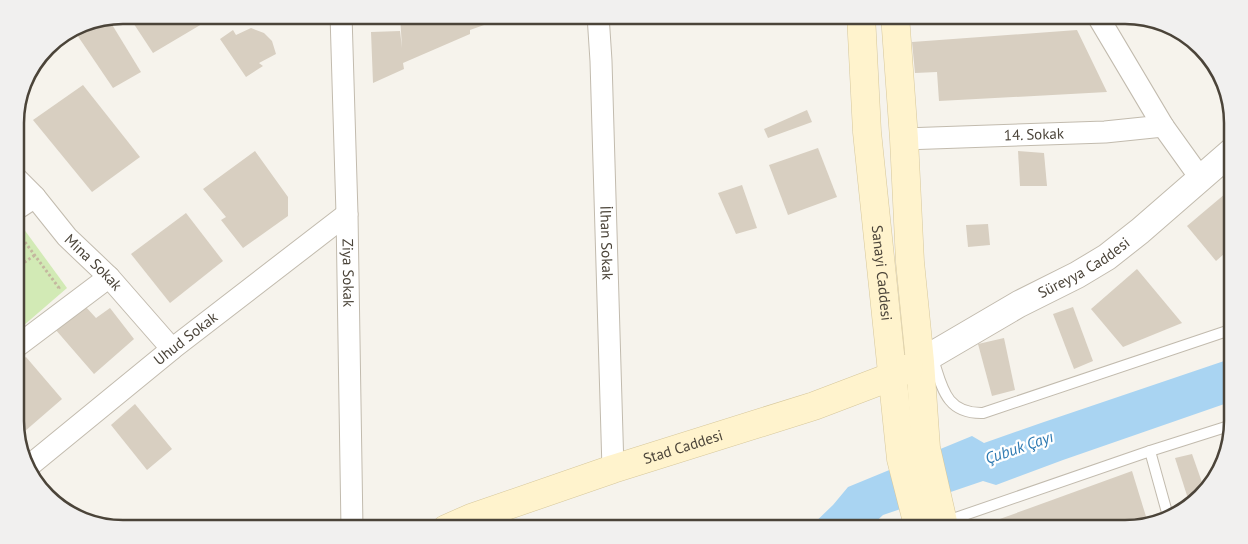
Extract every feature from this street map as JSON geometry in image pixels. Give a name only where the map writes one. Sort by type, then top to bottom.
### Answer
[{"type":"main road","name":"Sanayi Caddesi","points":[[861,24],[867,132],[901,459],[932,520]]},
{"type":"main road","name":"Sanayi Caddesi","points":[[896,24],[910,262],[926,359],[926,448],[934,520]]},
{"type":"main road","name":"Stad Caddesi","points":[[466,520],[613,469],[814,406],[893,376],[926,359]]},
{"type":"street","name":"Ziya Sokak","points":[[341,24],[347,214],[352,520]]},
{"type":"street","name":"İlhan Sokak","points":[[598,24],[613,469]]},
{"type":"street","points":[[1102,24],[1163,126],[1201,179]]},
{"type":"street","name":"14. Sokak","points":[[904,139],[1105,132],[1163,126]]},
{"type":"street","name":"Süreyya Caddesi","points":[[926,359],[1019,304],[1107,258],[1224,158]]},
{"type":"street","name":"Mina Sokak","points":[[24,186],[67,236],[109,277],[172,349]]},
{"type":"street","points":[[24,205],[35,197]]},
{"type":"street","name":"Uhud Sokak","points":[[33,463],[172,349],[347,214]]},
{"type":"street","points":[[24,341],[109,277]]},
{"type":"lane","points":[[926,359],[950,401],[965,411],[983,413],[1224,332]]},
{"type":"lane","points":[[955,520],[1150,451],[1223,428]]},
{"type":"lane","points":[[1150,451],[1167,511]]},
{"type":"path","points":[[24,240],[59,288],[51,294]]},
{"type":"path","points":[[24,263],[35,255]]},
{"type":"green space","points":[[24,229],[67,288],[24,325]]},
{"type":"water","name":"Çubuk Çayı","points":[[1224,361],[1224,404],[996,485],[983,481],[883,515],[878,520],[817,520],[848,487],[972,436],[984,443]]},
{"type":"building","points":[[134,24],[202,24],[153,53]]},
{"type":"building","points":[[401,24],[487,24],[470,30],[470,34],[403,63],[404,69],[373,83],[371,32],[400,31],[402,48]]},
{"type":"building","points":[[112,25],[141,72],[113,88],[77,35],[97,27]]},
{"type":"building","points":[[251,28],[264,33],[272,41],[276,54],[259,63],[263,66],[246,77],[220,39],[233,30],[236,35]]},
{"type":"building","points":[[1077,30],[1107,92],[939,101],[937,72],[915,73],[912,42]]},
{"type":"building","points":[[83,85],[140,157],[92,192],[33,120]]},
{"type":"building","points":[[807,110],[812,122],[768,138],[764,129]]},
{"type":"building","points":[[818,148],[837,197],[788,215],[769,165]]},
{"type":"building","points":[[255,151],[288,197],[288,216],[243,248],[221,220],[226,217],[203,189]]},
{"type":"building","points":[[1018,151],[1044,153],[1047,186],[1020,186]]},
{"type":"building","points":[[742,185],[757,228],[736,234],[718,193]]},
{"type":"building","points":[[1224,195],[1224,254],[1216,261],[1187,226]]},
{"type":"building","points":[[186,213],[223,261],[170,303],[131,254]]},
{"type":"building","points":[[988,224],[990,245],[968,247],[966,225]]},
{"type":"building","points":[[1137,269],[1182,323],[1123,347],[1091,309]]},
{"type":"building","points":[[85,306],[96,318],[110,308],[134,339],[94,374],[55,329]]},
{"type":"building","points":[[1073,307],[1093,361],[1074,369],[1053,314]]},
{"type":"building","points":[[1004,338],[1015,390],[992,396],[978,344]]},
{"type":"building","points":[[26,357],[62,399],[25,431],[24,421],[24,359]]},
{"type":"building","points":[[135,404],[172,449],[147,470],[111,425]]},
{"type":"building","points":[[1192,454],[1202,483],[1188,498],[1175,458]]},
{"type":"building","points":[[1132,471],[1146,517],[1131,520],[997,520]]}]
